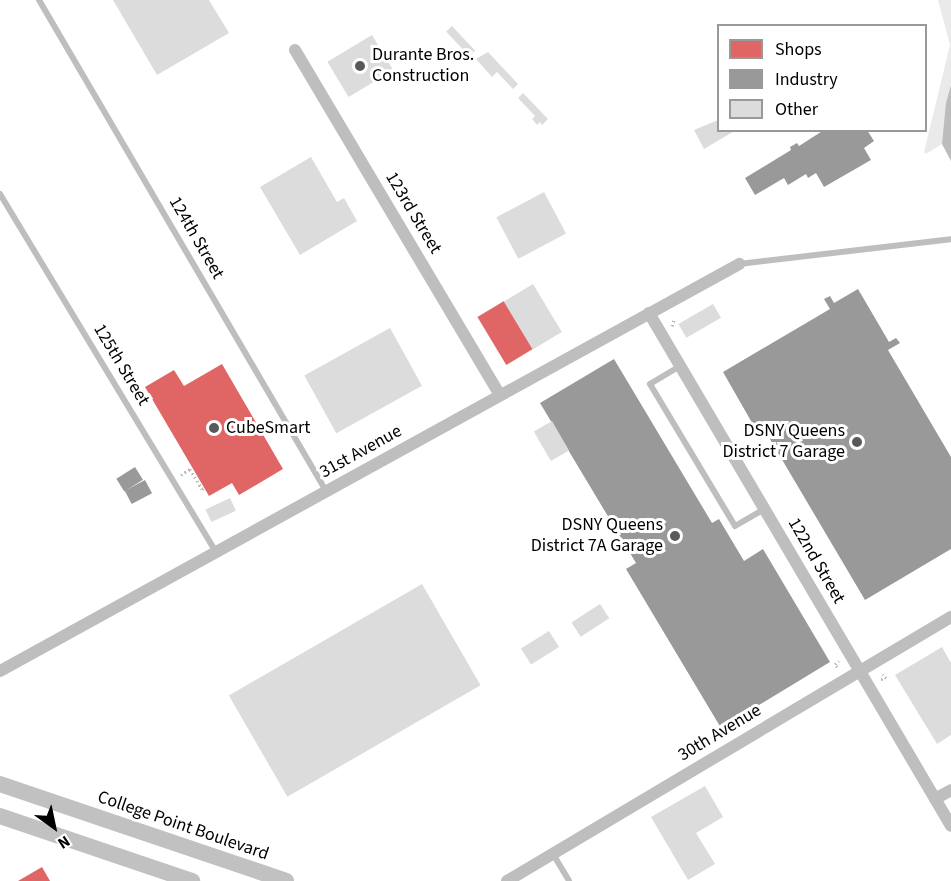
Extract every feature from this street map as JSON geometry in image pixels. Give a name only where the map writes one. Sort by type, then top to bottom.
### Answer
[{"type":"main road","name":"College Point Boulevard","points":[[0,784],[286,881]]},
{"type":"main road","points":[[0,816],[192,881]]},
{"type":"street","name":"123rd Street","points":[[295,50],[500,395]]},
{"type":"street","name":"31st Avenue","points":[[0,671],[739,264]]},
{"type":"street","name":"122nd Street","points":[[649,313],[951,826]]},
{"type":"street","name":"30th Avenue","points":[[507,881],[951,617]]},
{"type":"street","points":[[935,799],[951,790]]},
{"type":"lane","name":"124th Street","points":[[39,0],[326,491]]},
{"type":"lane","name":"125th Street","points":[[0,194],[216,552]]},
{"type":"lane","points":[[739,264],[951,239]]},
{"type":"lane","points":[[680,366],[650,384],[735,526],[764,509]]},
{"type":"lane","points":[[553,854],[569,881]]},
{"type":"path","points":[[672,326],[674,320]]},
{"type":"path","points":[[172,479],[190,469],[202,489],[204,488]]},
{"type":"path","points":[[837,667],[835,664],[839,661]]},
{"type":"path","points":[[881,679],[886,678],[883,674]]},
{"type":"shaded area","points":[[938,0],[951,0],[951,83],[942,144],[926,154],[924,152],[950,45]]},
{"type":"shaded area","points":[[951,85],[951,161],[942,144],[946,103]]},
{"type":"building: Shops","points":[[504,301],[533,349],[506,365],[477,317]]},
{"type":"building: Shops","name":"CubeSmart","points":[[222,364],[283,469],[239,495],[232,483],[209,496],[145,387],[174,370],[184,386]]},
{"type":"building: Shops","points":[[42,867],[50,881],[18,881]]},
{"type":"building: Industry","points":[[821,132],[868,132],[874,141],[864,148],[871,160],[824,187],[816,173],[808,178],[806,174],[788,185],[784,178],[755,195],[745,178],[791,150],[790,147],[797,143],[799,146]]},
{"type":"building: Industry","name":"DSNY Queens District 7 Garage","points":[[858,289],[889,342],[896,338],[900,343],[888,350],[951,457],[951,549],[865,600],[761,424],[755,428],[723,372],[830,309],[824,299],[830,296],[834,303]]},
{"type":"building: Industry","name":"DSNY Queens District 7A Garage","points":[[614,359],[712,523],[719,519],[744,561],[763,549],[830,662],[721,728],[626,569],[636,563],[540,403]]},
{"type":"building: Industry","points":[[135,467],[143,480],[124,491],[116,479]]},
{"type":"building: Industry","points":[[145,480],[152,493],[132,504],[125,491]]},
{"type":"building: Other","points":[[113,0],[209,0],[229,33],[157,75]]},
{"type":"building: Other","points":[[452,26],[475,51],[469,56],[446,31]]},
{"type":"building: Other","name":"Durante Bros. Construction","points":[[372,35],[393,70],[349,97],[327,62]]},
{"type":"building: Other","points":[[488,52],[518,84],[513,89],[497,72],[492,77],[476,59]]},
{"type":"building: Other","points":[[523,93],[548,119],[542,125],[540,122],[537,125],[532,119],[535,116],[518,98]]},
{"type":"building: Other","points":[[717,120],[717,132],[733,132],[704,149],[694,130]]},
{"type":"building: Other","points":[[311,157],[337,202],[344,198],[357,221],[300,255],[260,187]]},
{"type":"building: Other","points":[[544,192],[566,233],[518,259],[496,217]]},
{"type":"building: Other","points":[[533,284],[562,332],[533,350],[504,302]]},
{"type":"building: Other","points":[[713,304],[721,318],[686,338],[678,324]]},
{"type":"building: Other","points":[[390,328],[422,386],[336,433],[304,376]]},
{"type":"building: Other","points":[[552,421],[569,450],[551,461],[534,432]]},
{"type":"building: Other","points":[[230,498],[236,511],[211,522],[206,509]]},
{"type":"building: Other","points":[[422,584],[480,685],[287,797],[229,696]]},
{"type":"building: Other","points":[[600,604],[609,618],[581,637],[571,623]]},
{"type":"building: Other","points":[[549,631],[559,647],[531,665],[521,648]]},
{"type":"building: Other","points":[[942,647],[951,663],[951,735],[937,744],[895,675]]},
{"type":"building: Other","points":[[705,786],[723,817],[696,833],[715,864],[688,880],[651,817]]},
{"type":"place","name":"Durante Bros. Construction","points":[[360,66]]},
{"type":"place","name":"CubeSmart","points":[[214,428]]},
{"type":"place","name":"DSNY Queens District 7 Garage","points":[[857,442]]},
{"type":"place","name":"DSNY Queens District 7A Garage","points":[[675,536]]}]
